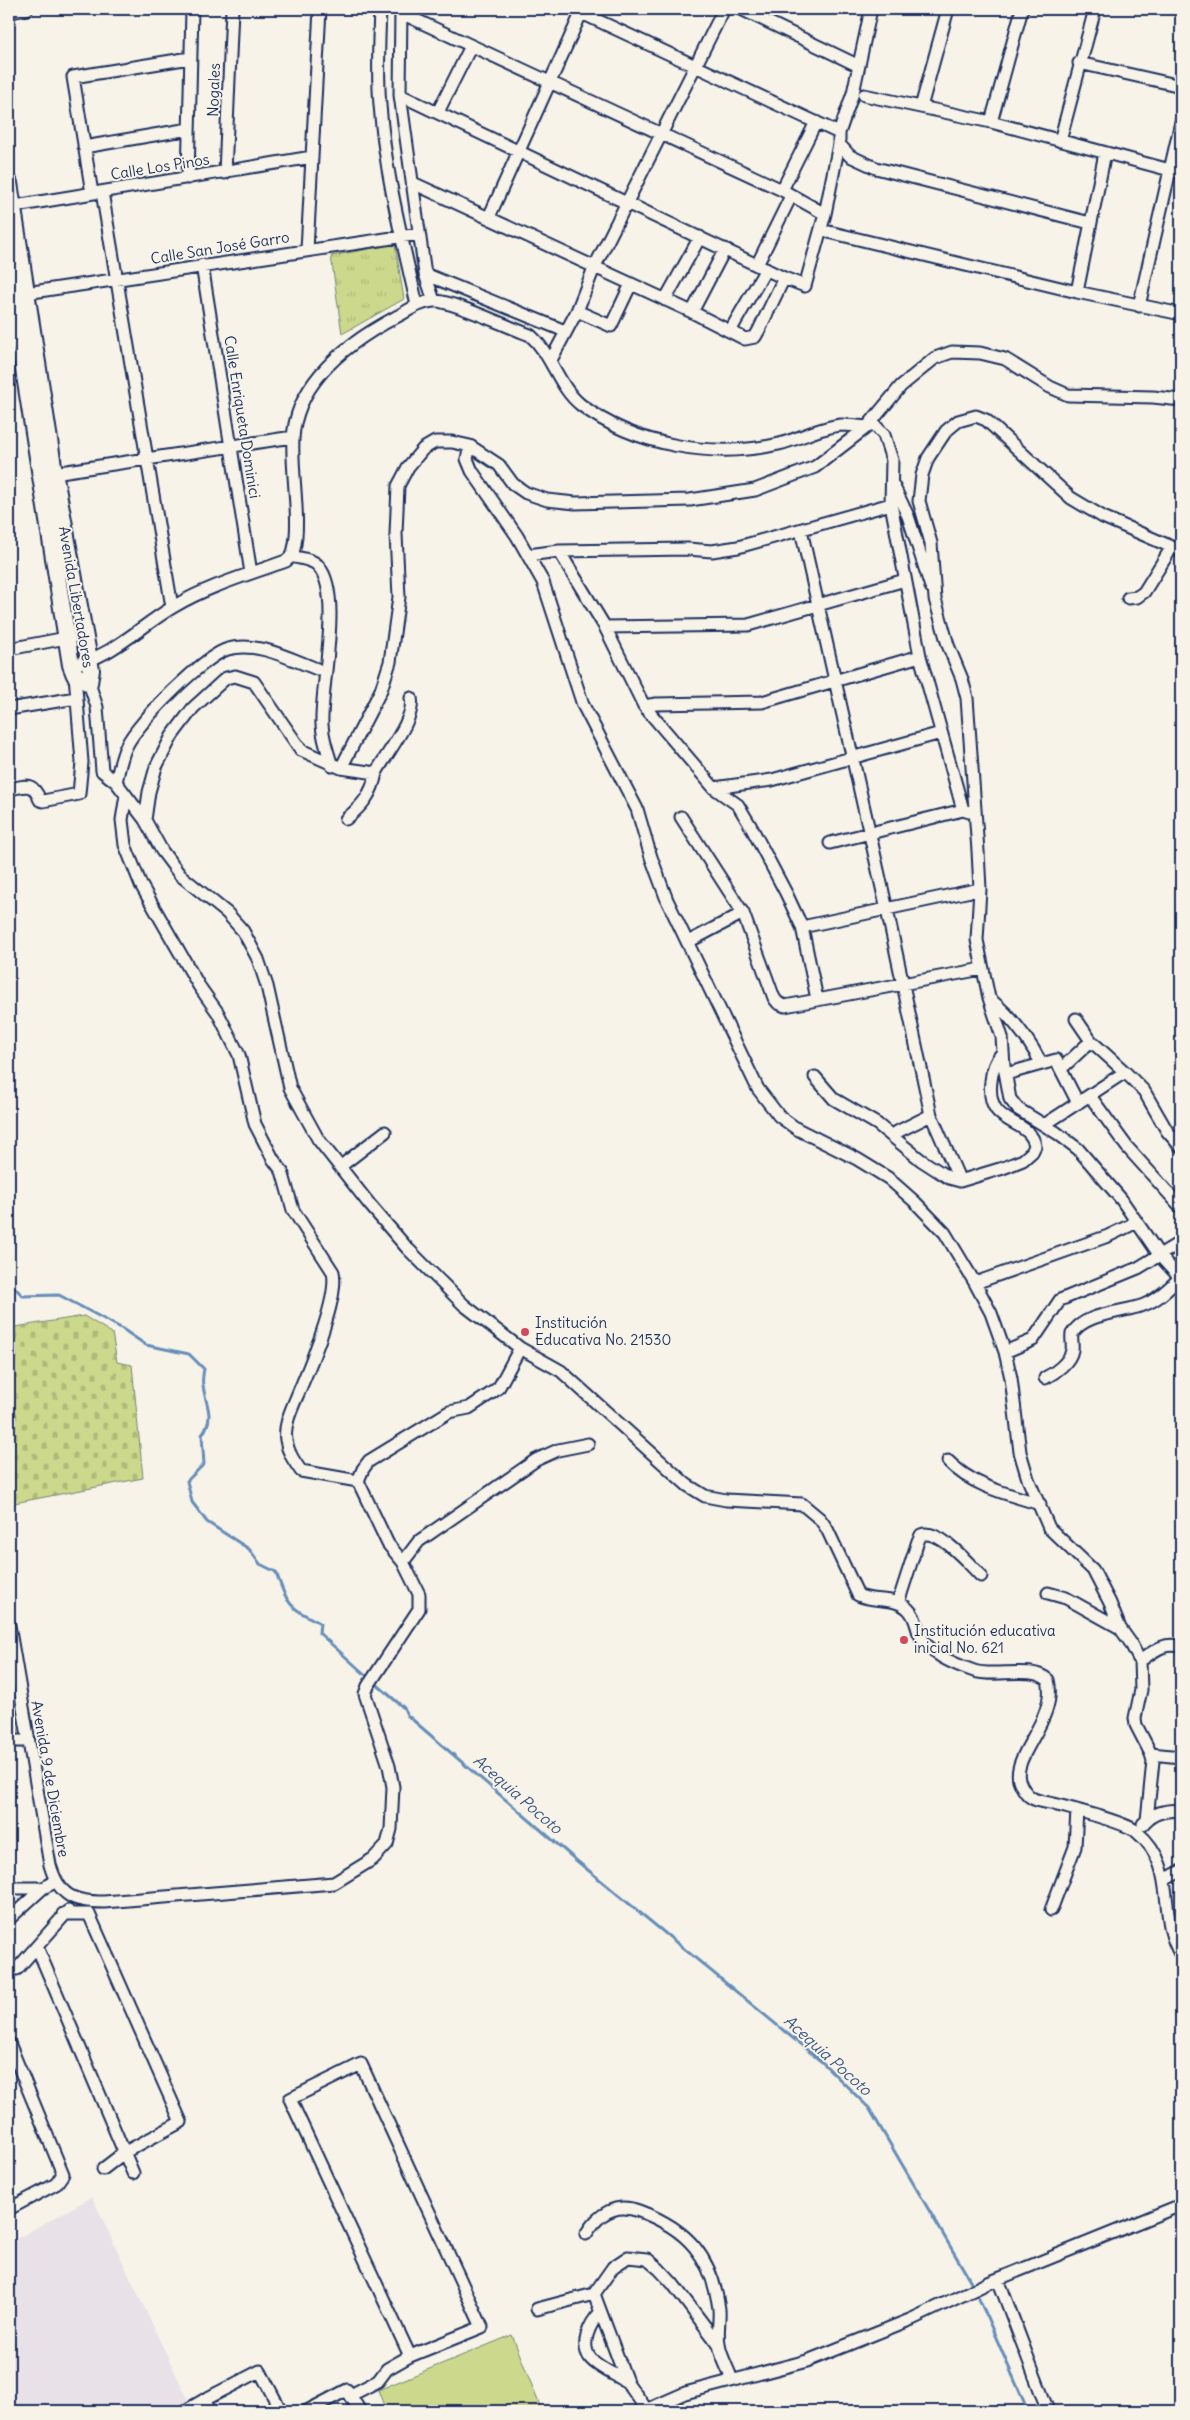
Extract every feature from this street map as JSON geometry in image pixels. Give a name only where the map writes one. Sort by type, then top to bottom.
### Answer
[{"type":"street","points":[[9,12],[27,9]]},
{"type":"street","points":[[188,178],[192,9]]},
{"type":"street","name":"Nogales","points":[[225,172],[232,9]]},
{"type":"street","points":[[308,250],[320,9]]},
{"type":"street","points":[[380,9],[378,63],[380,106],[402,238],[417,305]]},
{"type":"street","points":[[551,360],[577,310],[594,268],[724,9]]},
{"type":"street","points":[[740,9],[858,65]]},
{"type":"street","points":[[400,94],[784,278],[805,286],[825,214],[839,139],[852,93],[871,9]]},
{"type":"street","points":[[921,107],[948,9]]},
{"type":"street","points":[[991,122],[1022,9]]},
{"type":"street","points":[[1060,141],[1079,63],[1095,9]]},
{"type":"street","points":[[489,217],[579,10],[695,67],[816,122],[839,139],[850,156],[876,168],[1090,223]]},
{"type":"street","points":[[434,301],[425,274],[400,94],[401,11],[471,46],[786,193],[825,214]]},
{"type":"street","points":[[438,112],[471,46]]},
{"type":"street","points":[[172,607],[117,279],[84,147],[73,77],[190,58]]},
{"type":"street","points":[[1079,63],[1181,86]]},
{"type":"street","points":[[864,95],[991,122],[1181,173]]},
{"type":"street","points":[[730,332],[762,267],[786,193],[816,122]]},
{"type":"street","points":[[1139,306],[1181,122]]},
{"type":"street","points":[[84,147],[189,130]]},
{"type":"street","points":[[1077,292],[1105,154]]},
{"type":"street","name":"Calle Los Pinos","points":[[10,206],[312,158]]},
{"type":"street","points":[[413,183],[692,312],[745,339],[755,337],[784,278]]},
{"type":"street","name":"Avenida Libertadores","points":[[9,184],[16,283],[47,474],[66,638],[78,674],[89,662],[47,474]]},
{"type":"street","points":[[829,232],[1077,292],[1181,314]]},
{"type":"street","name":"Calle San José Garro","points":[[16,283],[117,279],[419,234]]},
{"type":"street","points":[[665,300],[700,237]]},
{"type":"street","points":[[692,312],[725,249]]},
{"type":"street","name":"Calle Enriqueta Dominici","points":[[202,265],[251,573]]},
{"type":"street","points":[[425,274],[565,330]]},
{"type":"street","points":[[577,310],[611,326],[631,284]]},
{"type":"street","points":[[89,662],[172,607],[201,592],[286,561],[292,556],[296,534],[293,437],[305,398],[326,368],[360,336],[417,305],[434,301],[452,305],[530,335],[539,343],[560,377],[580,404],[627,430],[665,444],[741,451],[780,444],[840,425],[870,425],[884,435],[892,460],[891,504],[920,656],[963,810]]},
{"type":"street","points":[[337,767],[381,690],[390,662],[400,597],[396,534],[398,486],[408,467],[423,448],[435,442],[452,442],[470,446],[499,465],[513,484],[526,493],[547,500],[575,502],[690,500],[755,490],[785,481],[815,467],[870,425],[901,386],[935,358],[952,352],[980,353],[1005,359],[1050,387],[1068,395],[1153,396],[1181,400]]},
{"type":"street","points":[[935,599],[931,543],[919,501],[922,475],[928,458],[946,431],[958,421],[976,416],[986,420],[1048,478],[1084,506],[1133,532],[1176,549],[1144,592],[1138,597],[1128,598]]},
{"type":"street","points":[[47,474],[293,437]]},
{"type":"street","points":[[470,446],[467,459],[472,471],[528,555],[543,582],[583,704],[637,809],[651,857],[667,900],[758,1089],[779,1116],[797,1129],[858,1159],[888,1178],[945,1233],[976,1283],[991,1313],[1012,1378],[1020,1452],[1028,1479],[1049,1528],[1093,1570],[1110,1602],[1120,1628],[1130,1642],[1140,1662],[1141,1690],[1135,1718],[1136,1725],[1151,1754],[1153,1772],[1147,1820]]},
{"type":"street","points":[[892,484],[908,516],[948,645],[962,679],[967,698],[980,889],[977,940],[989,998],[1002,1037],[1002,1053],[1010,1099],[1018,1109],[1078,1149],[1121,1199],[1160,1256],[1181,1278],[1147,1304],[1114,1312],[1080,1325],[1072,1334],[1070,1354],[1058,1369],[1044,1378]]},
{"type":"street","points":[[528,555],[559,551],[688,549],[712,551],[738,547],[891,504]]},
{"type":"street","points":[[801,530],[904,985],[931,1115],[960,1181]]},
{"type":"street","points":[[559,551],[605,627],[644,706],[714,788],[738,805],[786,893],[802,928],[817,999]]},
{"type":"street","points":[[292,556],[314,562],[320,568],[328,590],[329,634],[322,726],[324,741],[337,767]]},
{"type":"street","points":[[605,627],[748,625],[905,580]]},
{"type":"street","points":[[9,649],[66,638]]},
{"type":"street","points":[[115,781],[126,745],[136,731],[195,669],[214,655],[228,649],[246,647],[271,652],[316,669]]},
{"type":"street","points":[[644,706],[656,704],[762,702],[920,656]]},
{"type":"street","points":[[9,789],[31,786],[36,790],[40,800],[43,801],[78,794],[82,762],[76,698],[78,674]]},
{"type":"street","points":[[78,674],[97,707],[102,771],[115,781],[145,820],[162,851],[180,875],[227,912],[243,931],[258,959],[290,1088],[318,1139],[407,1248],[464,1305],[520,1348],[560,1371],[687,1485],[705,1496],[726,1500],[804,1506],[820,1519],[827,1528],[858,1595],[864,1598],[898,1602],[908,1609],[915,1620],[920,1634],[933,1652],[976,1672],[1035,1675],[1043,1676],[1048,1680],[1050,1702],[1022,1761],[1018,1777],[1023,1789],[1032,1798],[1077,1810],[1137,1832],[1156,1855],[1166,1879],[1171,1928],[1181,1955]]},
{"type":"street","points":[[145,820],[149,792],[156,767],[172,736],[193,708],[226,678],[235,676],[254,682],[301,750],[337,767],[376,772]]},
{"type":"street","points":[[9,709],[76,698]]},
{"type":"street","points":[[346,819],[372,790],[376,772],[407,720],[412,708],[411,698]]},
{"type":"street","points":[[714,788],[772,780],[941,733]]},
{"type":"street","points":[[126,796],[122,820],[125,845],[141,885],[191,972],[218,1013],[239,1055],[255,1124],[272,1160],[282,1172],[294,1210],[333,1272],[335,1282],[328,1312],[290,1412],[285,1438],[290,1456],[301,1471],[358,1481]]},
{"type":"street","points":[[830,843],[963,810],[976,815]]},
{"type":"street","points":[[681,817],[743,913],[774,998],[778,1003],[785,1006],[982,969]]},
{"type":"street","points":[[802,928],[980,889]]},
{"type":"street","points":[[688,942],[743,913]]},
{"type":"street","points":[[989,998],[1009,1015],[1028,1039],[1042,1063]]},
{"type":"street","points":[[1076,1019],[1091,1041],[1144,1092],[1167,1131],[1181,1147]]},
{"type":"street","points":[[1062,1068],[1091,1041]]},
{"type":"street","points":[[815,1077],[834,1099],[891,1134],[941,1175],[960,1181],[1023,1160],[1032,1152],[1035,1146],[1029,1133],[998,1114],[991,1100],[992,1074],[996,1059],[1002,1053]]},
{"type":"street","points":[[1006,1074],[1054,1059],[1062,1068],[1078,1103]]},
{"type":"street","points":[[1044,1125],[1125,1072]]},
{"type":"street","points":[[1090,1096],[1127,1147],[1181,1207]]},
{"type":"street","points":[[891,1134],[931,1115]]},
{"type":"street","points":[[340,1166],[385,1132]]},
{"type":"street","points":[[976,1283],[1108,1236],[1137,1222]]},
{"type":"street","points":[[1004,1352],[1034,1340],[1060,1300],[1138,1268],[1181,1242]]},
{"type":"street","points":[[9,1919],[43,1888],[55,1882],[67,1894],[78,1901],[104,1902],[334,1883],[373,1859],[387,1844],[391,1829],[393,1788],[389,1766],[366,1696],[368,1686],[419,1609],[419,1594],[403,1562],[388,1544],[358,1481],[369,1461],[449,1412],[469,1408],[492,1392],[498,1387],[520,1348]]},
{"type":"street","points":[[403,1562],[420,1541],[536,1460],[558,1450],[588,1444]]},
{"type":"street","points":[[948,1461],[958,1472],[979,1483],[1040,1504]]},
{"type":"street","points":[[898,1602],[918,1541],[921,1535],[926,1533],[931,1533],[955,1549],[981,1576]]},
{"type":"street","points":[[1048,1593],[1066,1598],[1120,1628]]},
{"type":"street","name":"Avenida 9 de Diciembre","points":[[9,1625],[28,1741],[55,1882]]},
{"type":"street","points":[[1140,1662],[1162,1646],[1174,1645],[1181,1647]]},
{"type":"street","points":[[9,1741],[28,1741]]},
{"type":"street","points":[[1151,1754],[1181,1757]]},
{"type":"street","points":[[1137,1832],[1147,1820],[1172,1809],[1181,1811]]},
{"type":"street","points":[[1051,1910],[1075,1847],[1077,1810]]},
{"type":"street","points":[[1166,1879],[1181,1871]]},
{"type":"street","points":[[9,1888],[43,1888]]},
{"type":"street","points":[[17,1970],[38,1947],[63,1914],[78,1901]]},
{"type":"street","points":[[63,1914],[89,1914],[181,2122],[125,2152],[103,2169]]},
{"type":"street","points":[[38,1947],[133,2173]]},
{"type":"street","points":[[9,2043],[63,2174],[56,2184],[9,2207]]},
{"type":"street","points":[[351,2395],[378,2381],[387,2369],[410,2356],[482,2327],[361,2064],[290,2099],[410,2356]]},
{"type":"street","points":[[594,2294],[627,2382],[646,2410],[685,2393],[807,2361],[912,2319],[993,2281],[1181,2205]]},
{"type":"street","points":[[586,2234],[594,2220],[609,2210],[630,2207],[676,2228],[700,2253],[712,2274],[719,2310],[718,2345]]},
{"type":"street","points":[[537,2309],[594,2294],[613,2267],[628,2257],[647,2259],[673,2284],[718,2345],[732,2380]]},
{"type":"street","points":[[993,2281],[1048,2411]]},
{"type":"street","points":[[600,2313],[591,2322],[587,2335],[586,2350],[591,2358],[627,2382]]},
{"type":"street","points":[[185,2411],[260,2371],[281,2411]]},
{"type":"street","points":[[307,2411],[347,2390],[360,2411]]},
{"type":"street","points":[[204,2400],[210,2411]]},
{"type":"shaded area","points":[[92,2197],[191,2406],[181,2411],[9,2411],[9,2243]]},
{"type":"green space","points":[[395,244],[404,299],[342,334],[331,256]]},
{"type":"green space","points":[[84,1316],[112,1333],[117,1362],[132,1365],[143,1478],[9,1504],[9,1328]]},
{"type":"green space","points":[[9,1672],[19,1736],[9,1736]]},
{"type":"green space","points":[[512,2335],[542,2411],[386,2411],[378,2390]]},
{"type":"waterway","name":"Acequia Pocoto","points":[[9,1282],[23,1296],[59,1295],[121,1328],[146,1345],[189,1354],[204,1369],[203,1383],[209,1416],[202,1435],[204,1464],[187,1481],[192,1502],[207,1522],[249,1549],[260,1564],[276,1572],[291,1604],[320,1623],[319,1633],[369,1678]]},
{"type":"waterway","name":"Acequia Pocoto","points":[[374,1682],[404,1708],[407,1715],[577,1861],[822,2062],[869,2108],[974,2287]]},
{"type":"waterway","name":"Acequia Pocoto","points":[[976,2292],[1028,2411]]},
{"type":"place","name":"Institución Educativa No. 21530","points":[[525,1332]]},
{"type":"place","name":"Institución educativa inicial No. 621","points":[[904,1640]]}]
